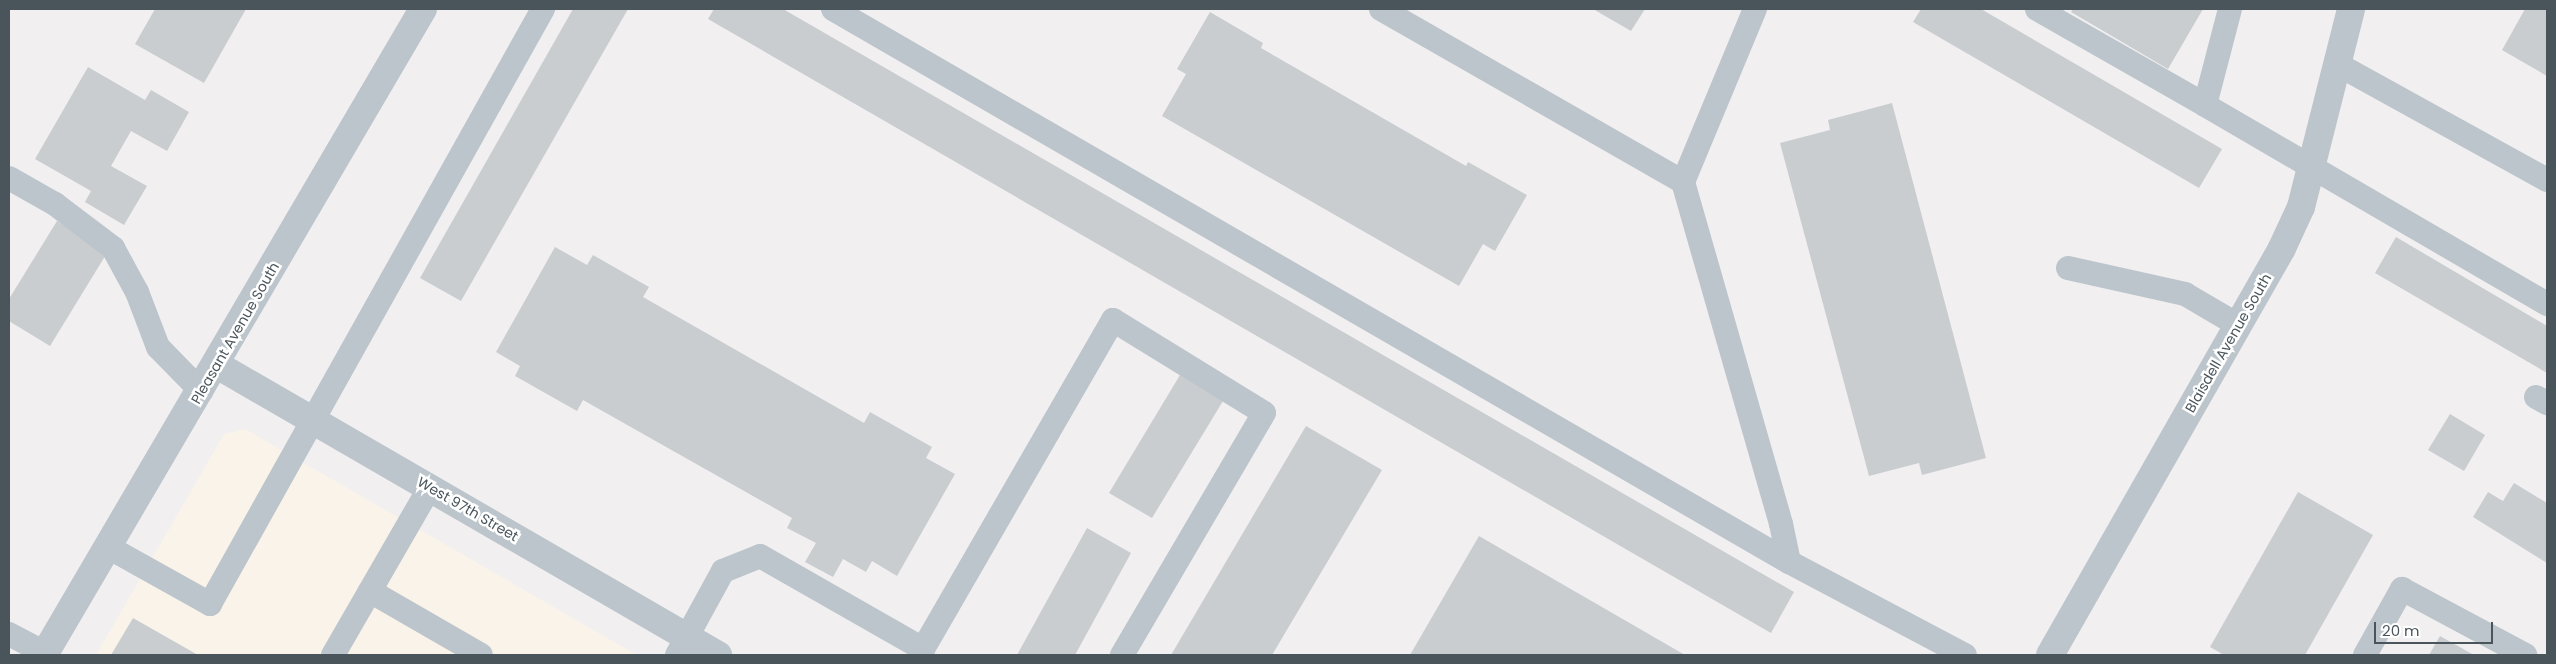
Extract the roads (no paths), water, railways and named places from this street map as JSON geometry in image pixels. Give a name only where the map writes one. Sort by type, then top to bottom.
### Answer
[{"type":"street","name":"Pleasant Avenue South","points":[[45,654],[217,365],[423,9]]},
{"type":"street","name":"Blaisdell Avenue South","points":[[2050,655],[2238,325],[2302,207],[2351,9]]},
{"type":"street","name":"West 97th Street","points":[[217,365],[312,418],[430,488],[682,646],[718,655]]},
{"type":"lane","points":[[108,547],[210,604],[312,418],[543,9]]},
{"type":"lane","points":[[833,9],[1789,562],[1964,655]]},
{"type":"lane","points":[[1381,9],[1683,182]]},
{"type":"lane","points":[[1756,9],[1683,182],[1781,524],[1789,562]]},
{"type":"lane","points":[[2037,9],[2547,304]]},
{"type":"lane","points":[[2204,105],[2230,9]]},
{"type":"lane","points":[[2337,64],[2547,180]]},
{"type":"lane","points":[[9,178],[55,204],[113,248],[137,292],[158,347],[201,391]]},
{"type":"lane","points":[[2068,268],[2185,294],[2238,325]]},
{"type":"lane","points":[[682,646],[722,571],[760,556],[921,652],[1113,320],[1264,413],[1122,655]]},
{"type":"lane","points":[[333,655],[430,488]]},
{"type":"lane","points":[[2365,655],[2402,589],[2525,655]]},
{"type":"lane","points":[[370,591],[481,655]]},
{"type":"lane","points":[[9,634],[45,654]]}]
